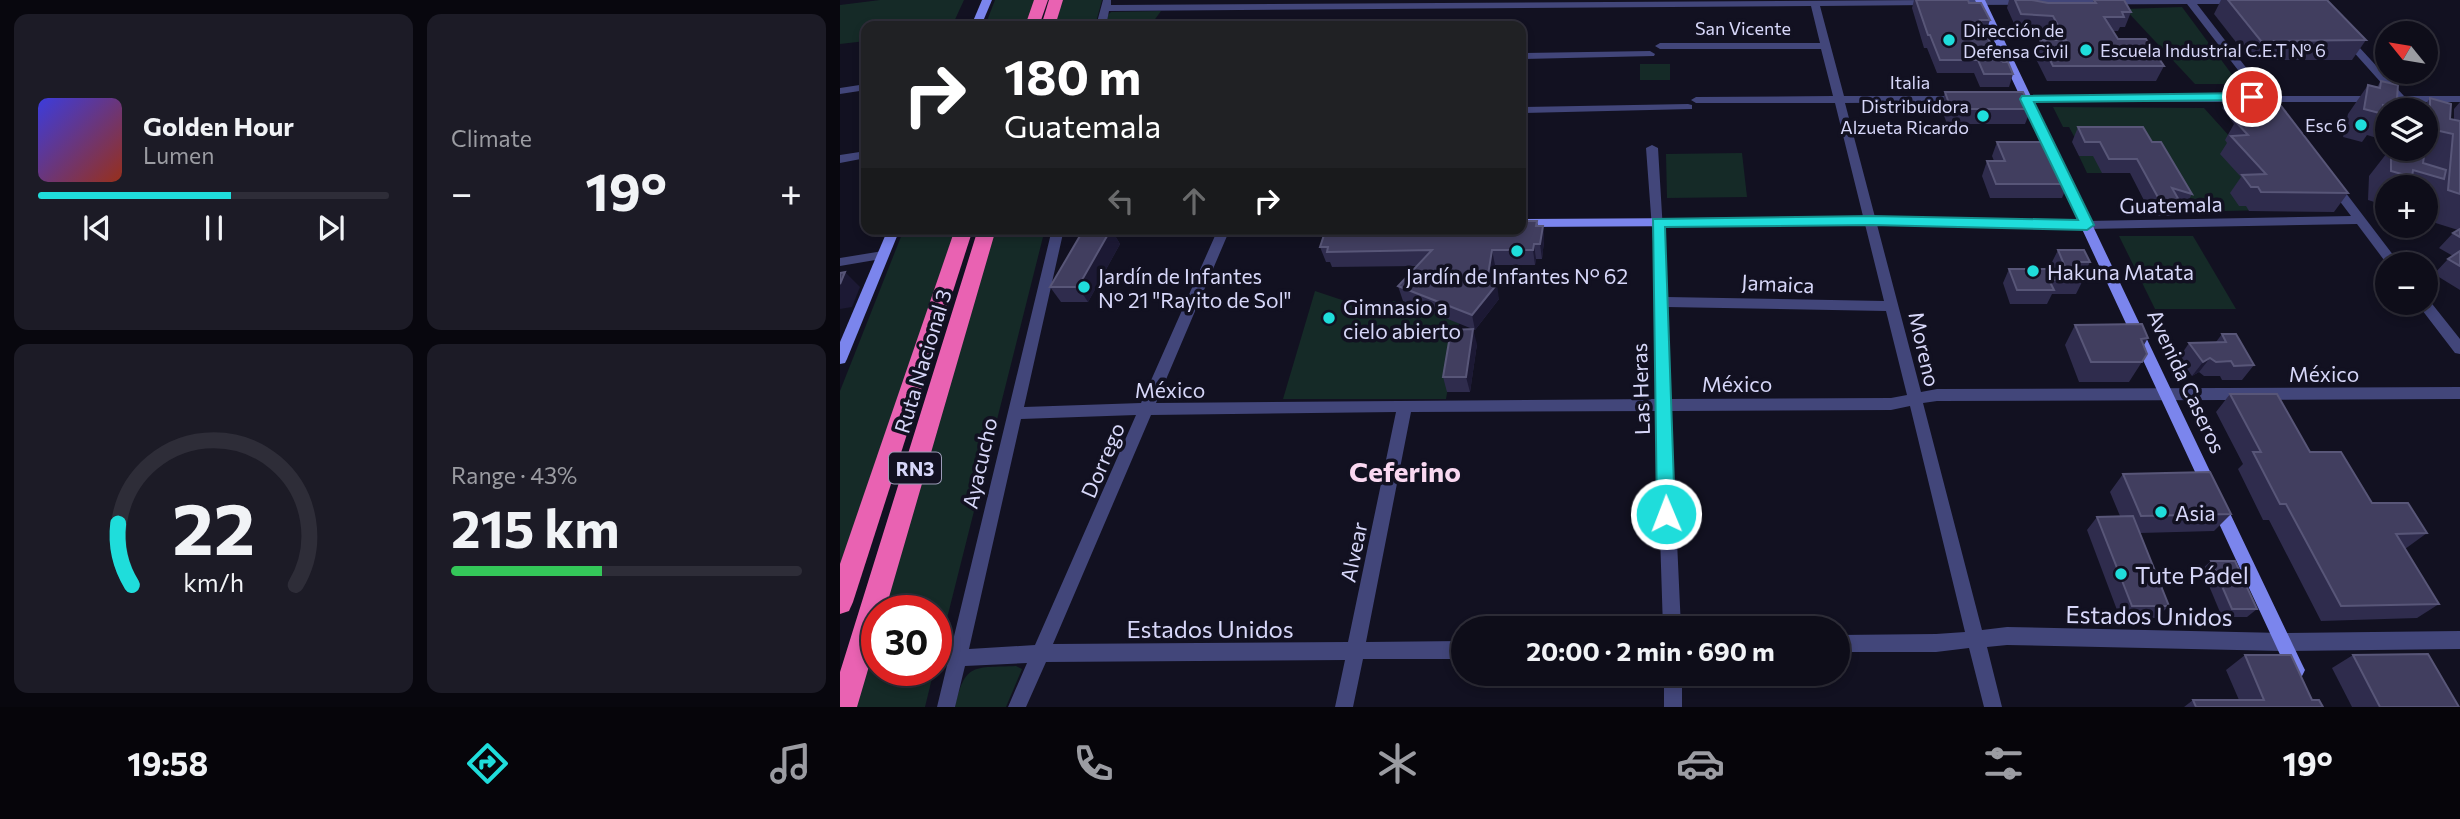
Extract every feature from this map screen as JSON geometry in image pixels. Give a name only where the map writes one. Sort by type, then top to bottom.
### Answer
[{"type":"highway","points":[[1034,21],[1041,0]]},
{"type":"highway","points":[[1050,21],[1056,0]]},
{"type":"highway","name":"Ruta Nacional 3","points":[[840,602],[962,235]]},
{"type":"highway","name":"Ruta Nacional 3","points":[[843,707],[985,235]]},
{"type":"main road","points":[[978,21],[987,0]]},
{"type":"main road","name":"Avenida Caseros","points":[[1980,1],[2304,685]]},
{"type":"main road","name":"Guatemala","points":[[1526,223],[1872,221],[2087,225]]},
{"type":"main road","points":[[840,359],[891,235]]},
{"type":"street","name":"Moreno","points":[[1815,1],[1852,158],[1872,221],[1914,400],[1978,640],[1993,707]]},
{"type":"street","points":[[2190,1],[2279,116]]},
{"type":"street","points":[[1106,4],[2245,1]]},
{"type":"street","points":[[2339,30],[2401,98]]},
{"type":"street","name":"San Vicente","points":[[1526,56],[1664,53],[1665,48],[1660,46],[1825,46]]},
{"type":"street","points":[[840,102],[843,90],[861,88]]},
{"type":"street","name":"Italia","points":[[1526,110],[1839,100],[1973,99]]},
{"type":"street","points":[[1999,99],[2375,99]]},
{"type":"street","points":[[2438,99],[2460,99]]},
{"type":"street","name":"Las Heras","points":[[1652,148],[1658,222],[1671,616]]},
{"type":"street","points":[[840,159],[861,156]]},
{"type":"street","points":[[2327,176],[2385,252]]},
{"type":"street","name":"Guatemala","points":[[2087,225],[2361,220]]},
{"type":"street","name":"Ayacucho","points":[[946,707],[1057,235]]},
{"type":"street","name":"Dorrego","points":[[1017,707],[1221,235]]},
{"type":"street","points":[[840,262],[883,255]]},
{"type":"street","name":"Jamaica","points":[[1660,302],[1893,306]]},
{"type":"street","points":[[2433,315],[2460,349]]},
{"type":"street","name":"México","points":[[1014,414],[1405,406],[1891,404],[1937,395],[2460,394]]},
{"type":"street","name":"Alvear","points":[[1344,707],[1405,406]]},
{"type":"street","name":"Estados Unidos","points":[[1850,644],[1978,640],[2007,636],[2282,642],[2460,640]]},
{"type":"street","name":"Estados Unidos","points":[[958,658],[1040,653],[1451,650]]},
{"type":"street","points":[[1673,686],[1673,707]]},
{"type":"green space","points":[[880,0],[964,0],[954,21],[861,21],[861,42],[840,44],[840,5]]},
{"type":"green space","points":[[995,0],[1035,0],[1028,21],[987,21]]},
{"type":"green space","points":[[1062,0],[1102,0],[1096,21],[1056,21]]},
{"type":"green space","points":[[2182,7],[2239,84],[2195,84],[2125,9]]},
{"type":"green space","points":[[1161,11],[1154,21],[1107,21],[1111,12]]},
{"type":"green space","points":[[1640,64],[1670,64],[1670,80],[1640,80]]},
{"type":"green space","points":[[2053,107],[2204,108],[2295,209],[2192,212],[2170,173],[2087,173],[2079,156],[2153,156],[2077,142],[2069,127],[2063,127]]},
{"type":"green space","points":[[1742,153],[1747,197],[1667,198],[1666,154]]},
{"type":"green space","points":[[902,235],[955,235],[840,570],[840,391]]},
{"type":"green space","points":[[993,235],[1043,235],[952,598],[952,595],[887,595]]},
{"type":"green space","points":[[2119,236],[2193,236],[2236,309],[2155,309]]},
{"type":"green space","points":[[1315,291],[1345,301],[1403,301],[1459,323],[1446,399],[1283,399]]},
{"type":"green space","points":[[1016,666],[1022,669],[1006,707],[955,707],[963,682],[974,670]]},
{"type":"green space","points":[[861,683],[861,686],[930,686],[925,707],[854,707]]},
{"type":"building","points":[[1916,0],[1968,0],[1969,3],[1981,3],[1990,20],[1980,20],[1993,49],[1996,49],[2003,62],[2008,62],[2013,74],[1984,74],[1978,60],[1940,60]]},
{"type":"building","points":[[2015,0],[2096,3],[2094,0],[2124,0],[2131,12],[2122,12],[2124,17],[2104,17],[2118,39],[2146,39],[2164,66],[2053,66],[2040,40],[2066,40],[2053,16],[2021,14]]},
{"type":"building","points":[[2228,0],[2327,0],[2366,40],[2261,41]]},
{"type":"building","points":[[2381,84],[2398,85],[2397,98],[2375,98],[2375,112],[2364,109],[2368,85],[2380,88]]},
{"type":"building","points":[[2233,89],[2268,89],[2348,193],[2261,192],[2258,187],[2251,187],[2242,175],[2266,174],[2231,136],[2248,135],[2236,122],[2245,122],[2241,117],[2255,117]]},
{"type":"building","points":[[1945,92],[2023,92],[2031,109],[1951,109]]},
{"type":"building","points":[[2438,100],[2451,104],[2450,119],[2460,121],[2460,194],[2448,190],[2453,134],[2438,131]]},
{"type":"building","points":[[2078,127],[2143,127],[2152,142],[2161,142],[2192,194],[2172,188],[2180,202],[2160,201],[2137,159],[2109,159],[2100,142],[2085,142]]},
{"type":"building","points":[[1997,142],[2043,142],[2052,161],[2058,161],[2068,184],[1996,184],[1987,161],[2005,161]]},
{"type":"building","points":[[2391,161],[2423,161],[2446,170],[2444,179],[2438,175],[2413,170],[2412,175],[2391,171]]},
{"type":"building","points":[[1526,221],[1537,221],[1536,226],[1543,226],[1540,244],[1534,244],[1533,250],[1492,250],[1487,281],[1497,284],[1472,315],[1398,286],[1432,250],[1327,252],[1328,247],[1320,247],[1324,235],[1526,235]]},
{"type":"building","points":[[1080,235],[1108,235],[1078,287],[1050,287]]},
{"type":"building","points":[[2058,250],[2084,250],[2090,262],[2076,262],[2083,280],[2049,280],[2054,290],[2017,290],[2009,269],[2066,269]]},
{"type":"building","points":[[2460,251],[2460,266],[2448,259]]},
{"type":"building","points":[[2142,324],[2148,338],[2141,339],[2147,354],[2142,362],[2091,362],[2075,325]]},
{"type":"building","points":[[1473,329],[1466,377],[1443,377],[1451,330]]},
{"type":"building","points":[[2222,334],[2236,334],[2254,365],[2234,366],[2231,361],[2216,362],[2210,358],[2203,362],[2189,343],[2226,342]]},
{"type":"building","points":[[2230,394],[2277,394],[2310,452],[2341,452],[2372,503],[2408,503],[2427,533],[2396,534],[2439,604],[2341,606],[2286,504],[2280,504],[2253,452],[2261,452]]},
{"type":"building","points":[[2210,472],[2231,514],[2141,516],[2123,474]]},
{"type":"building","points":[[2133,516],[2169,606],[2132,606],[2097,517]]},
{"type":"building","points":[[2211,561],[2235,561],[2257,609],[2232,609]]},
{"type":"building","points":[[2428,654],[2459,707],[2380,707],[2353,655]]},
{"type":"building","points":[[2245,655],[2291,655],[2312,700],[2319,700],[2323,707],[2196,707],[2193,700],[2264,700]]},
{"type":"place","name":"Dirección de Defensa Civil","points":[[1949,40]]},
{"type":"place","name":"Escuela Industrial C.E.T Nº 6","points":[[2086,50]]},
{"type":"place","name":"Distribuidora Alzueta Ricardo","points":[[1983,116]]},
{"type":"place","name":"Esc 6","points":[[2361,125]]},
{"type":"place","name":"Jardín de Infantes N° 62","points":[[1517,251]]},
{"type":"place","name":"Hakuna Matata","points":[[2033,271]]},
{"type":"place","name":"Jardín de Infantes N° 21 \"Rayito de Sol\"","points":[[1084,287]]},
{"type":"place","name":"Gimnasio a cielo abierto","points":[[1329,318]]},
{"type":"place","name":"Asia","points":[[2161,512]]},
{"type":"place","name":"Tute Pádel","points":[[2121,574]]},
{"type":"district","name":"Ceferino","points":[[1405,471]]},
{"type":"route","points":[[1666,514],[1658,222],[1872,221],[2087,225],[2026,99],[2252,97]]}]
